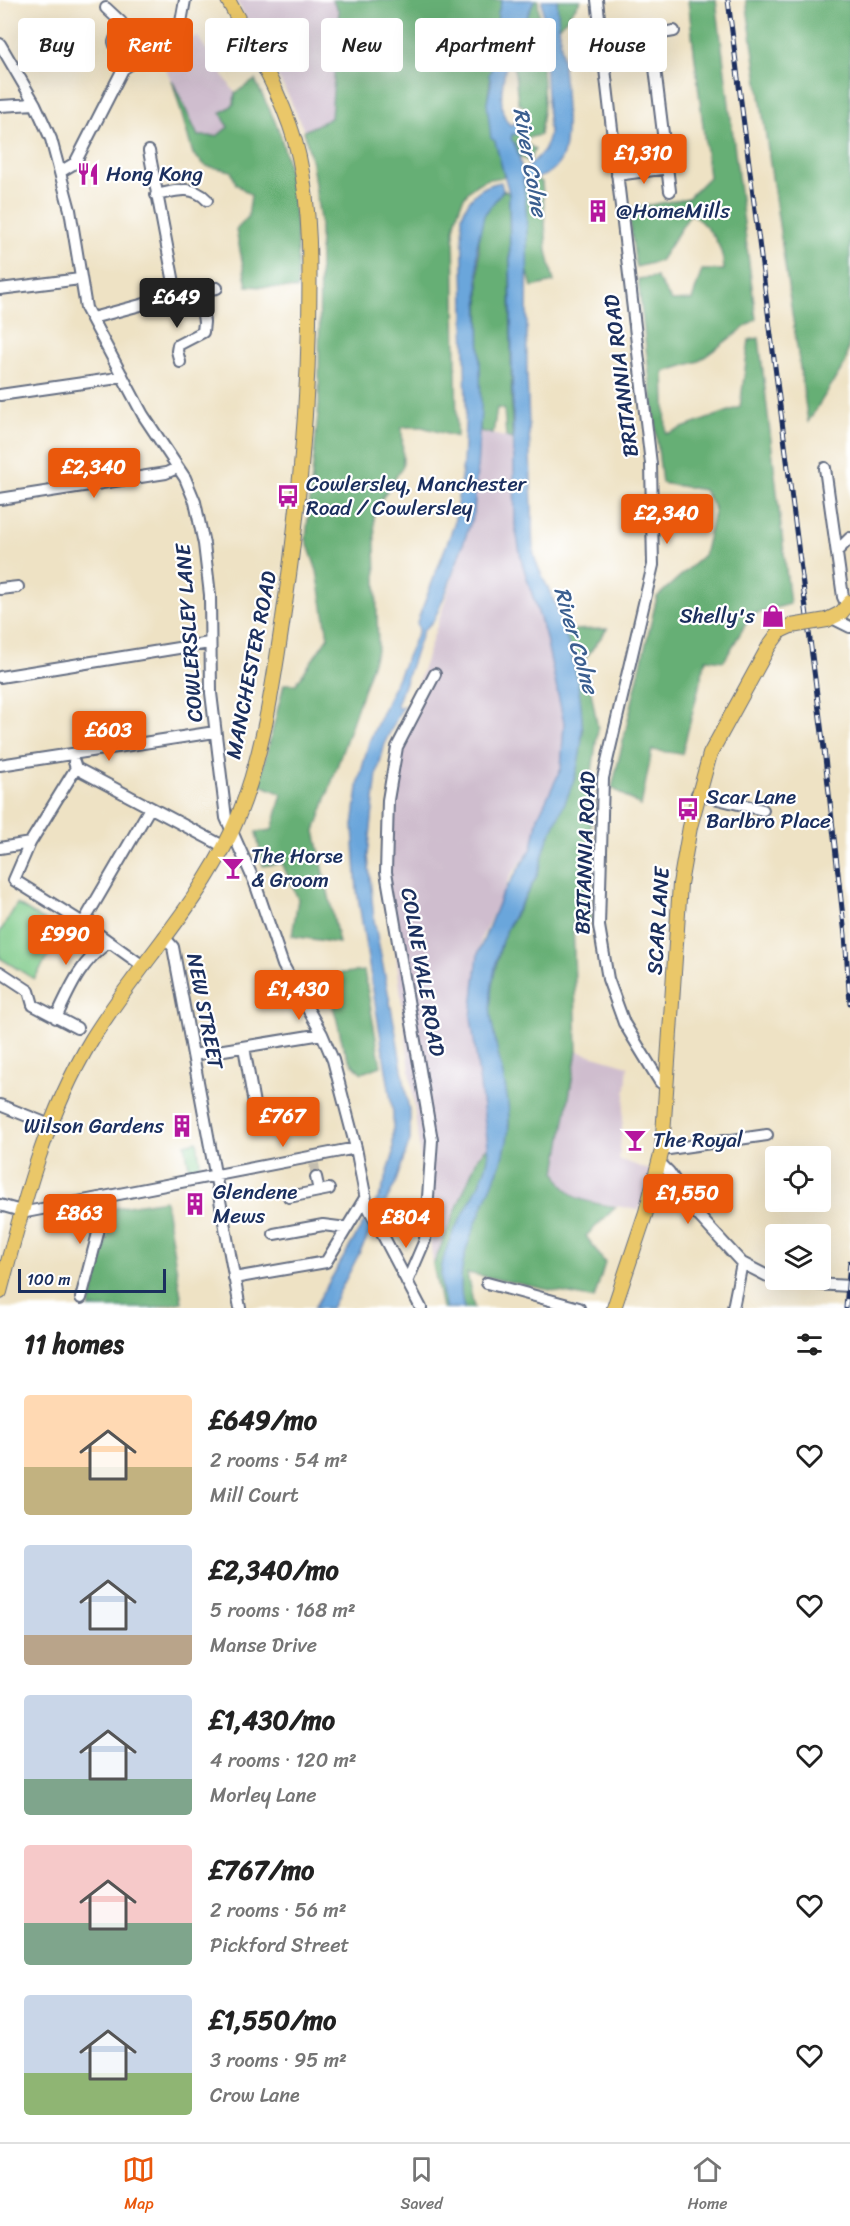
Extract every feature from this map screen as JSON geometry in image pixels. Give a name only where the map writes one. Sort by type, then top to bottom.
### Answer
[{"type":"main road","name":"MANCHESTER ROAD","points":[[0,1292],[21,1212],[50,1125],[90,1042],[165,937],[231,833],[266,718],[288,593],[302,472],[308,375],[310,260],[306,206],[294,140],[252,45],[228,0]]},
{"type":"main road","name":"SCAR LANE","points":[[614,1308],[660,1156],[680,885],[697,794],[710,754],[774,637],[791,626],[830,619],[849,604]]},
{"type":"street","points":[[182,18],[185,0]]},
{"type":"street","name":"BRITANNIA ROAD","points":[[597,0],[651,464],[653,565],[603,778],[599,926],[608,979],[624,1023],[660,1082],[666,1086]]},
{"type":"street","points":[[106,8],[117,18]]},
{"type":"street","points":[[667,32],[674,31]]},
{"type":"street","name":"COWLERSLEY LANE","points":[[0,44],[35,104],[51,139],[70,210],[86,308],[143,415],[177,468],[195,502],[204,544],[210,595],[209,643],[215,732],[226,818],[255,883],[283,965],[322,1034],[333,1060],[356,1148],[366,1201],[409,1285]]},
{"type":"street","points":[[60,172],[75,162],[121,72]]},
{"type":"street","points":[[656,72],[670,191]]},
{"type":"street","points":[[0,105],[35,104]]},
{"type":"street","points":[[92,318],[167,298],[173,288],[174,283],[149,151]]},
{"type":"street","points":[[617,175],[668,168]]},
{"type":"street","points":[[156,195],[186,189],[200,193],[207,200]]},
{"type":"street","points":[[0,289],[80,279]]},
{"type":"street","points":[[173,288],[200,292],[217,288]]},
{"type":"street","points":[[180,362],[178,345],[203,332],[200,292]]},
{"type":"street","points":[[0,395],[111,379],[122,375]]},
{"type":"street","points":[[0,499],[166,473],[177,468]]},
{"type":"street","points":[[825,468],[837,551],[849,604]]},
{"type":"street","points":[[837,551],[850,538]]},
{"type":"street","points":[[0,589],[18,587]]},
{"type":"street","points":[[830,619],[850,627]]},
{"type":"street","points":[[0,677],[209,643]]},
{"type":"street","name":"COLNE VALE ROAD","points":[[409,1285],[424,1240],[432,1140],[386,872],[388,800],[397,747],[435,674]]},
{"type":"street","points":[[0,765],[215,732]]},
{"type":"street","points":[[71,753],[76,768],[224,846]]},
{"type":"street","points":[[76,768],[30,843],[14,876],[16,883],[83,923],[143,966]]},
{"type":"street","points":[[697,794],[763,810]]},
{"type":"street","points":[[83,923],[150,808]]},
{"type":"street","points":[[0,848],[30,843]]},
{"type":"street","name":"NEW STREET","points":[[165,937],[173,947],[240,1308]]},
{"type":"street","points":[[56,1018],[78,974],[93,953],[109,942]]},
{"type":"street","points":[[0,972],[29,991],[33,1005],[77,1028]]},
{"type":"street","points":[[193,1055],[322,1034]]},
{"type":"street","points":[[244,1047],[257,1121]]},
{"type":"street","points":[[0,1105],[50,1125]]},
{"type":"street","points":[[767,1135],[660,1156],[698,1215],[742,1263],[780,1282],[850,1286]]},
{"type":"street","points":[[0,1205],[21,1212],[314,1160],[356,1148]]},
{"type":"street","points":[[289,1197],[324,1190],[316,1178]]},
{"type":"street","points":[[81,1298],[98,1233],[104,1197]]},
{"type":"street","points":[[234,1278],[326,1262],[366,1201]]},
{"type":"street","points":[[274,1234],[323,1225],[347,1228]]},
{"type":"street","points":[[733,1308],[742,1263]]},
{"type":"street","points":[[487,1283],[579,1308]]},
{"type":"street","points":[[409,1285],[415,1308]]},
{"type":"street","points":[[409,1285],[421,1308]]},
{"type":"shaded area","points":[[236,0],[332,0],[339,11],[338,18],[321,18],[321,72],[334,72],[331,118],[304,131],[275,72],[309,72],[309,18],[246,18]]},
{"type":"shaded area","points":[[198,37],[205,48],[205,72],[221,72],[235,93],[228,127],[217,136],[198,136],[167,72],[193,72],[193,38]]},
{"type":"shaded area","points":[[480,431],[512,439],[515,526],[522,563],[545,634],[564,723],[561,769],[538,817],[532,848],[511,875],[482,937],[478,953],[473,1001],[475,1041],[488,1149],[478,1157],[433,1265],[387,877],[397,747],[474,513]]},
{"type":"shaded area","points":[[577,1051],[628,1066],[619,1159],[652,1171],[639,1210],[577,1199],[563,1190],[556,1173]]},
{"type":"green space","points":[[332,0],[502,0],[499,18],[415,18],[415,72],[492,72],[487,103],[504,176],[488,179],[467,193],[457,214],[454,229],[457,437],[422,427],[402,427],[403,466],[374,511],[378,647],[315,831],[339,943],[292,936],[298,899],[282,863],[263,866],[256,832],[272,830],[282,794],[259,784],[284,684],[296,684],[328,637],[317,571],[306,539],[319,404],[320,220],[312,163],[304,131],[331,118],[334,72],[403,72],[403,18],[338,18],[339,11]]},
{"type":"green space","points":[[534,0],[538,0],[539,18],[526,18]]},
{"type":"green space","points":[[557,0],[581,0],[558,29]]},
{"type":"green space","points":[[688,0],[716,0],[756,319],[699,361],[664,372],[666,434],[740,407],[749,340],[759,338],[790,604],[751,615],[724,661],[706,659],[682,754],[652,750],[641,806],[612,788],[657,597],[704,555],[715,509],[704,490],[662,483],[638,279],[656,277],[672,301],[692,300],[702,270],[724,270],[721,252],[710,231],[691,213],[660,261],[636,267],[628,209],[688,198],[709,177]]},
{"type":"green space","points":[[746,0],[850,0],[850,336],[846,362],[808,422]]},
{"type":"green space","points":[[514,72],[542,72],[544,103],[540,135],[520,140],[535,149],[529,162],[516,154],[515,144],[510,139],[512,134],[528,122],[524,120],[525,107],[519,104]]},
{"type":"green space","points":[[172,80],[198,136],[217,136],[228,127],[221,113],[234,104],[235,93],[255,80],[278,127],[289,172],[296,231],[297,289],[247,286],[236,230],[248,217],[251,195],[236,184],[231,171],[206,166],[193,154]]},
{"type":"green space","points":[[536,179],[542,182],[547,251],[554,282],[532,287],[527,269],[523,190],[525,180]]},
{"type":"green space","points":[[503,190],[509,193],[512,439],[506,437],[504,409],[497,408],[493,434],[480,431],[479,232],[484,215]]},
{"type":"green space","points":[[607,629],[585,659],[598,729],[591,779],[591,922],[573,920],[577,1051],[556,1172],[561,1182],[573,1195],[587,1201],[616,1207],[586,1236],[605,1263],[594,1299],[467,1273],[474,1308],[442,1308],[433,1265],[478,1157],[509,1126],[508,1107],[490,1015],[491,988],[503,937],[536,878],[547,841],[575,778],[583,732],[580,698],[564,630]]},
{"type":"green space","points":[[17,904],[63,932],[34,979],[0,958],[0,932]]},
{"type":"green space","points":[[364,971],[381,1066],[362,1073],[348,1057],[344,1048],[329,998],[312,992],[306,981]]},
{"type":"green space","points":[[197,1141],[200,1162],[196,1172],[190,1174],[185,1144]]},
{"type":"green space","points":[[165,1200],[182,1302],[153,1308],[89,1308],[115,1208]]},
{"type":"water","points":[[502,0],[534,0],[526,18],[498,18]]},
{"type":"water","points":[[542,0],[557,0],[566,131],[564,149],[557,166],[545,175],[525,180],[522,173],[544,151],[549,135],[546,72],[556,72],[556,18],[543,18]]},
{"type":"water","points":[[490,72],[505,72],[502,95],[505,117],[510,125],[524,120],[529,128],[522,135],[512,134],[511,139],[518,155],[526,213],[527,373],[533,549],[538,568],[556,606],[573,660],[580,698],[582,736],[578,765],[571,787],[546,844],[537,874],[504,934],[496,962],[491,1007],[493,1030],[507,1093],[509,1125],[507,1141],[475,1224],[462,1266],[461,1287],[464,1308],[446,1308],[441,1277],[446,1251],[480,1182],[489,1153],[471,1017],[478,954],[501,896],[532,848],[538,817],[561,769],[564,723],[545,634],[522,563],[515,526],[509,193],[495,141],[491,138],[487,103],[491,84]]},
{"type":"water","points":[[501,182],[503,190],[484,215],[477,246],[481,409],[474,513],[447,590],[434,620],[423,631],[397,705],[398,708],[403,706],[386,740],[377,773],[368,855],[374,920],[410,1116],[410,1140],[395,1184],[331,1308],[314,1308],[381,1193],[393,1156],[393,1113],[357,891],[353,826],[359,780],[369,742],[419,630],[417,622],[454,525],[463,464],[466,406],[462,216],[476,193],[487,186]]},
{"type":"tunnel","points":[[314,1164],[316,1177]]},
{"type":"railway","points":[[728,0],[824,749],[845,935],[850,1003]]},
{"type":"railway","points":[[846,1308],[850,1262]]},
{"type":"place","name":"Hong Kong","points":[[88,174]]},
{"type":"place","name":"@HomeMills","points":[[598,211]]},
{"type":"place","name":"Cowlersley, Manchester Road / Cowlersley","points":[[288,496]]},
{"type":"place","name":"Shelly's","points":[[773,616]]},
{"type":"place","name":"Scar Lane Barlbro Place","points":[[688,809]]},
{"type":"place","name":"The Horse & Groom","points":[[233,868]]},
{"type":"place","name":"Wilson Gardens","points":[[182,1126]]},
{"type":"place","name":"The Royal","points":[[635,1140]]},
{"type":"place","name":"Glendene Mews","points":[[195,1204]]},
{"type":"water label","name":"River Colne","points":[[531,162]]},
{"type":"water label","name":"River Colne","points":[[577,640]]}]
